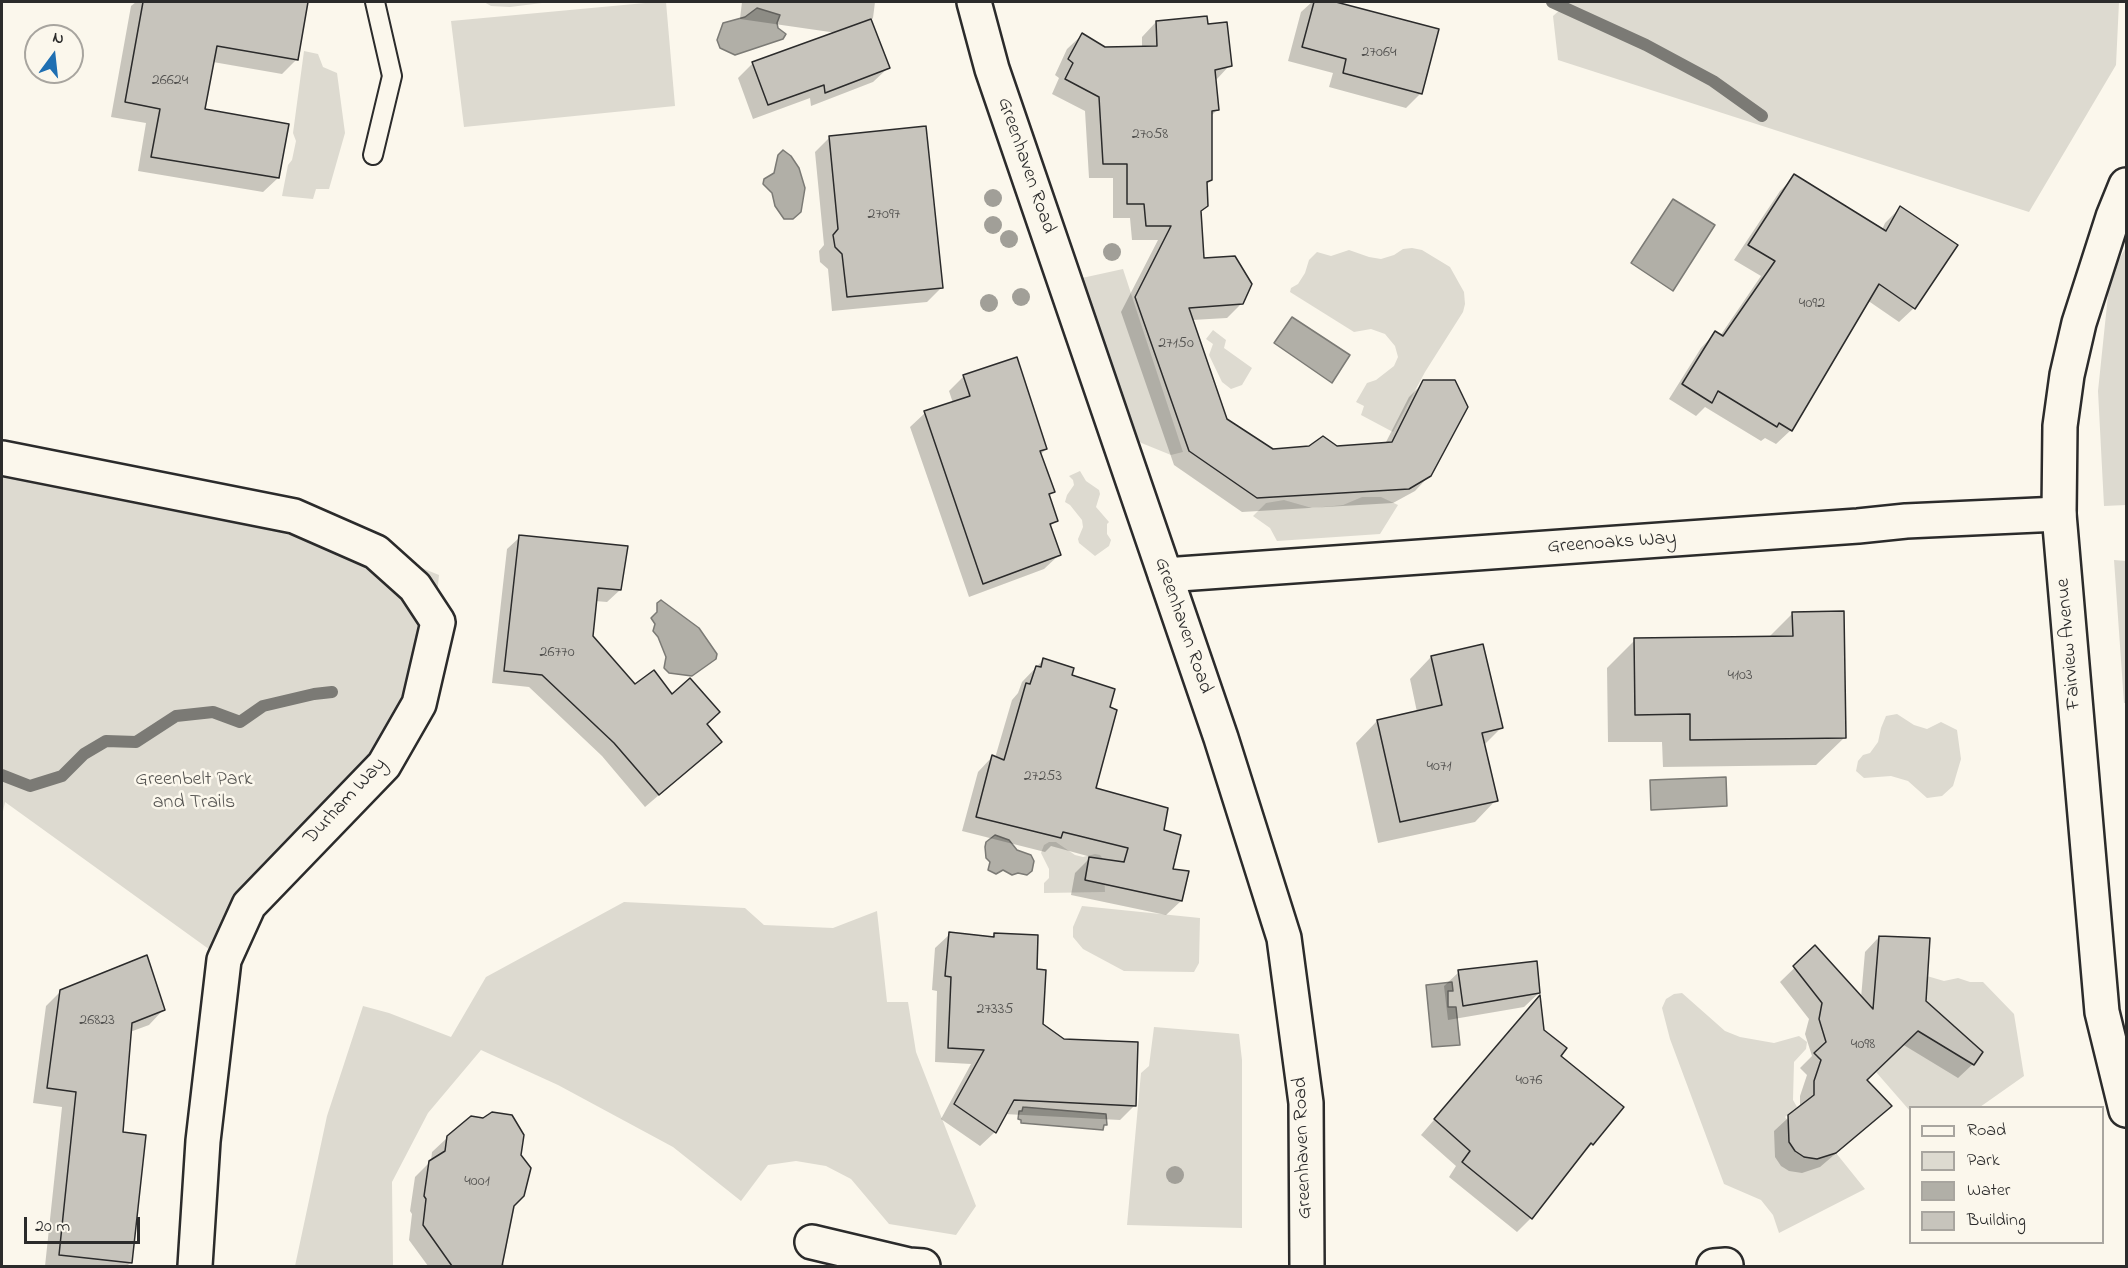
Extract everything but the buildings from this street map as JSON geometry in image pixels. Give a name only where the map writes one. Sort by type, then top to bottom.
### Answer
[{"type":"street","name":"Greenhaven Road","points":[[974,2],[992,69],[1236,782],[1284,938],[1306,1103],[1307,1266]]},
{"type":"street","name":"Fairview Avenue","points":[[2127,185],[2113,217],[2079,323],[2067,375],[2060,426],[2059,514],[2102,1012],[2127,1110]]},
{"type":"street","name":"Durham Way","points":[[2,458],[294,516],[376,552],[414,587],[438,622],[419,704],[384,765],[249,905],[224,960],[203,1141],[195,1266]]},
{"type":"street","name":"Greenoaks Way","points":[[1165,575],[1906,521],[2059,514]]},
{"type":"street","points":[[812,1242],[909,1265],[923,1266]]},
{"type":"lane","points":[[373,155],[392,76],[375,2]]},
{"type":"green space","points":[[484,2],[550,2],[510,7],[491,6]]},
{"type":"green space","points":[[666,2],[675,106],[464,127],[451,21]]},
{"type":"green space","points":[[1569,2],[2119,2],[2116,65],[2029,212],[1558,60],[1553,16]]},
{"type":"green space","points":[[304,51],[318,54],[323,67],[337,73],[345,133],[329,189],[316,189],[313,199],[282,196],[288,165],[292,160],[296,141],[293,133]]},
{"type":"green space","points":[[2126,247],[2126,505],[2104,506],[2098,391],[2110,276]]},
{"type":"green space","points":[[1403,249],[1422,250],[1450,267],[1464,292],[1465,304],[1463,312],[1425,372],[1393,432],[1361,415],[1364,406],[1356,402],[1367,383],[1376,380],[1394,366],[1398,357],[1395,346],[1385,334],[1371,329],[1354,332],[1290,292],[1305,273],[1309,260],[1317,252],[1331,256],[1349,250],[1381,259]]},
{"type":"green space","points":[[1123,269],[1183,452],[1171,455],[1139,442],[1082,278]]},
{"type":"green space","points":[[1213,330],[1226,340],[1224,348],[1252,368],[1242,385],[1231,389],[1222,382],[1209,355],[1213,344],[1206,339]]},
{"type":"green space","name":"Greenbelt Park and Trails","points":[[2,458],[294,516],[439,575],[431,656],[419,704],[224,960],[5,802],[2,816]]},
{"type":"green space","points":[[1080,471],[1086,481],[1099,490],[1096,507],[1109,522],[1107,534],[1111,540],[1109,546],[1095,556],[1079,543],[1078,539],[1083,527],[1082,520],[1065,502],[1074,485],[1069,476]]},
{"type":"green space","points":[[1362,497],[1381,497],[1398,505],[1380,534],[1277,541],[1270,528],[1253,516],[1266,503],[1284,500],[1312,508],[1343,505]]},
{"type":"green space","points":[[2114,560],[2126,561],[2126,703],[2124,703]]},
{"type":"green space","points":[[1897,714],[1914,725],[1927,729],[1941,722],[1957,730],[1961,759],[1953,786],[1942,796],[1927,798],[1908,781],[1891,776],[1864,778],[1856,771],[1858,761],[1863,755],[1870,753],[1878,742],[1886,716]]},
{"type":"green space","points":[[1056,842],[1075,855],[1083,857],[1100,855],[1104,860],[1105,892],[1044,893],[1044,883],[1049,878],[1049,869],[1041,853],[1044,845]]},
{"type":"green space","points":[[624,902],[745,908],[764,925],[833,928],[877,911],[887,1002],[908,1002],[916,1052],[976,1206],[956,1235],[889,1224],[851,1179],[826,1166],[796,1161],[768,1165],[741,1201],[673,1147],[558,1085],[481,1050],[428,1113],[392,1182],[393,1266],[295,1266],[327,1116],[363,1006],[389,1013],[451,1037],[486,977]]},
{"type":"green space","points":[[1082,906],[1200,918],[1199,963],[1194,972],[1124,971],[1083,949],[1073,937],[1073,927]]},
{"type":"green space","points":[[1927,976],[1944,981],[1958,978],[1970,982],[1983,982],[2014,1014],[2024,1076],[1981,1106],[1909,1106],[1909,1110],[1876,1072],[1918,1031],[1931,1006],[1926,999]]},
{"type":"green space","points":[[1682,993],[1725,1031],[1740,1037],[1774,1043],[1799,1036],[1807,1042],[1806,1049],[1794,1062],[1793,1100],[1797,1107],[1785,1117],[1790,1123],[1789,1142],[1795,1151],[1804,1157],[1817,1159],[1836,1153],[1865,1189],[1779,1233],[1773,1215],[1761,1200],[1724,1184],[1670,1039],[1662,1008],[1666,999],[1674,994]]},
{"type":"green space","points":[[1154,1027],[1239,1034],[1242,1060],[1242,1228],[1127,1225],[1141,1073],[1149,1066]]},
{"type":"water","points":[[757,8],[780,15],[777,23],[778,28],[786,34],[783,39],[735,55],[720,48],[717,40],[723,23],[745,17]]},
{"type":"water","points":[[783,150],[791,156],[799,168],[805,188],[801,212],[793,219],[784,219],[775,206],[772,193],[763,184],[764,179],[774,173],[778,155]]},
{"type":"water","points":[[1673,199],[1715,225],[1673,291],[1631,263]]},
{"type":"water","points":[[1292,317],[1350,355],[1332,383],[1274,343]]},
{"type":"water","points":[[661,600],[699,628],[717,654],[716,659],[692,676],[669,673],[664,668],[666,657],[653,631],[655,624],[651,618],[657,612],[657,603]]},
{"type":"water","points":[[1726,777],[1727,806],[1651,810],[1650,780]]},
{"type":"water","points":[[995,835],[1009,840],[1017,850],[1031,855],[1034,861],[1032,871],[1027,875],[1018,873],[1012,875],[1003,870],[996,874],[988,870],[990,862],[986,858],[986,842]]},
{"type":"water","points":[[1452,982],[1453,991],[1448,991],[1448,1007],[1456,1007],[1460,1045],[1432,1047],[1426,985]]},
{"type":"water","points":[[1023,1107],[1106,1114],[1107,1125],[1104,1125],[1103,1130],[1021,1123],[1018,1119],[1019,1111],[1022,1111]]},
{"type":"waterway","points":[[1552,2],[1646,45],[1713,81],[1762,116]]},
{"type":"waterway","points":[[2,775],[30,786],[62,776],[84,754],[106,741],[136,742],[176,716],[213,712],[240,722],[263,706],[332,692]]}]
